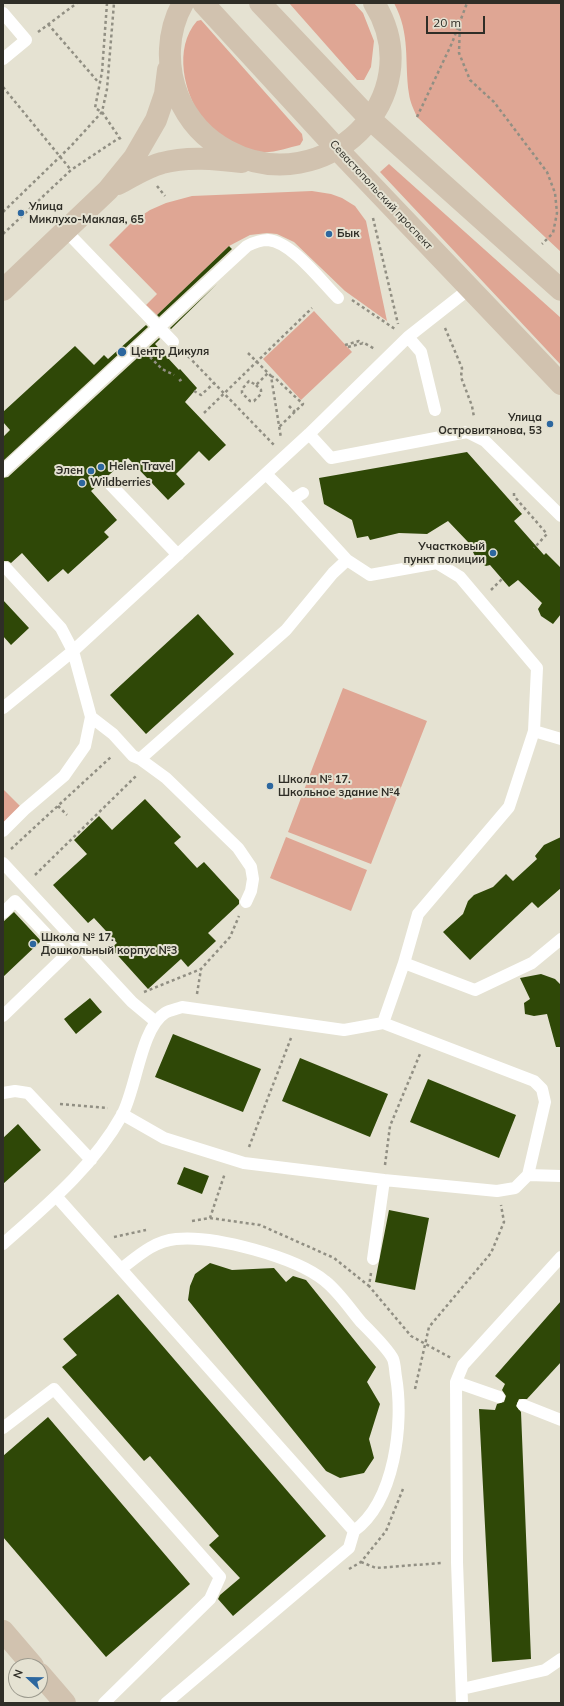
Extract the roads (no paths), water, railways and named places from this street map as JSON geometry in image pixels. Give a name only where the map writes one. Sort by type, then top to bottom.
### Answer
[{"type":"main road","points":[[4,288],[108,190],[134,158],[156,120],[165,94],[170,61],[171,36],[178,11],[183,3]]},
{"type":"main road","name":"Севастопольский проспект","points":[[203,3],[338,150],[561,384]]},
{"type":"main road","points":[[260,3],[370,119],[561,290]]},
{"type":"main road","points":[[108,190],[144,170],[161,163],[179,159],[221,160],[287,165],[313,160],[338,150],[356,136],[370,119],[384,95],[391,68],[390,40],[383,17],[374,3]]},
{"type":"main road","points":[[170,61],[174,87],[183,108],[197,128],[215,144],[235,155],[261,164]]},
{"type":"main road","points":[[3,1631],[26,1658]]},
{"type":"main road","points":[[48,1683],[65,1703]]},
{"type":"lane","points":[[3,13],[26,40],[3,59]]},
{"type":"lane","points":[[65,230],[174,342]]},
{"type":"lane","points":[[3,471],[247,246],[268,240],[291,250],[338,298]]},
{"type":"lane","points":[[3,708],[73,651],[178,555],[309,434],[408,337],[469,289]]},
{"type":"lane","points":[[408,337],[421,352],[435,410]]},
{"type":"lane","points":[[309,434],[331,458],[468,432],[485,441],[561,516]]},
{"type":"lane","points":[[266,474],[347,560],[370,575],[437,564],[460,577],[537,668],[534,731],[509,807],[418,914],[404,963],[383,1023]]},
{"type":"lane","points":[[110,484],[178,555]]},
{"type":"lane","points":[[292,500],[303,493]]},
{"type":"lane","points":[[144,762],[286,630],[333,573],[347,560]]},
{"type":"lane","points":[[3,831],[24,810],[64,776],[85,746],[90,717],[73,651],[62,628],[6,568]]},
{"type":"lane","points":[[90,717],[113,734],[133,756],[166,778],[238,848],[251,867],[253,878],[251,891],[246,902]]},
{"type":"lane","points":[[534,731],[561,740]]},
{"type":"lane","points":[[3,864],[25,885],[130,999],[156,1022]]},
{"type":"lane","points":[[3,913],[15,901],[66,955],[3,1016]]},
{"type":"lane","points":[[404,963],[475,990],[532,964],[561,939]]},
{"type":"lane","points":[[3,1244],[56,1196],[91,1160],[122,1114],[152,1026],[164,1014],[182,1007],[344,1030],[383,1023],[534,1081],[542,1089],[545,1102],[528,1175],[515,1188],[497,1191],[384,1180],[244,1163],[164,1138],[122,1114]]},
{"type":"lane","points":[[3,1093],[15,1091],[28,1093],[91,1160]]},
{"type":"lane","points":[[528,1175],[561,1176]]},
{"type":"lane","points":[[373,1259],[384,1180]]},
{"type":"lane","points":[[56,1196],[354,1531]]},
{"type":"lane","points":[[121,1269],[149,1247],[176,1239],[214,1241],[260,1251],[295,1263],[325,1281],[393,1358],[399,1396],[394,1461],[380,1499],[364,1524],[354,1531],[349,1548],[166,1703]]},
{"type":"lane","points":[[462,1703],[457,1562],[456,1382],[463,1365],[561,1256]]},
{"type":"lane","points":[[456,1382],[499,1397]]},
{"type":"lane","points":[[3,1428],[54,1389],[220,1577],[210,1599],[104,1703]]},
{"type":"lane","points":[[523,1405],[561,1420]]},
{"type":"lane","points":[[462,1689],[545,1670],[561,1659]]},
{"type":"place","name":"Улица Миклухо-Маклая, 65","points":[[21,213]]},
{"type":"place","name":"Бык","points":[[329,234]]},
{"type":"place","name":"Центр Дикуля","points":[[122,352]]},
{"type":"place","name":"Улица Островитянова, 53","points":[[550,424]]},
{"type":"place","name":"Helen Travel","points":[[101,467]]},
{"type":"place","name":"Элен","points":[[91,471]]},
{"type":"place","name":"Wildberries","points":[[82,483]]},
{"type":"place","name":"Участковый пункт полиции","points":[[493,553]]},
{"type":"place","name":"Школа № 17. Школьное здание №4","points":[[270,786]]},
{"type":"place","name":"Школа № 17. Дошкольный корпус №3","points":[[33,944]]}]
